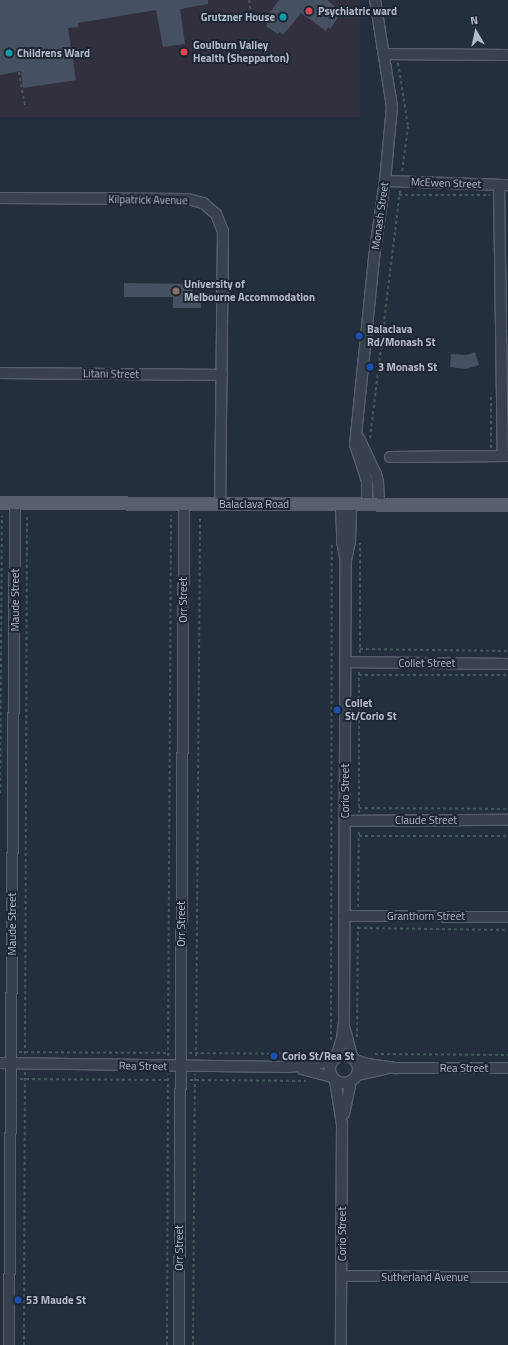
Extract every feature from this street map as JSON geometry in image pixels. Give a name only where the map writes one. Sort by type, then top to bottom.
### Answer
[{"type":"main road","name":"Balaclava Road","points":[[0,503],[508,505]]},
{"type":"street","name":"Monash Street","points":[[373,504],[355,445],[374,257],[385,181],[392,107],[375,0]]},
{"type":"street","points":[[384,54],[508,55]]},
{"type":"street","name":"McEwen Street","points":[[385,181],[504,185]]},
{"type":"street","points":[[390,457],[506,456],[500,195],[504,185]]},
{"type":"street","name":"Kilpatrick Avenue","points":[[0,198],[188,199],[203,203],[216,214],[223,231],[220,504]]},
{"type":"street","name":"Litani Street","points":[[0,373],[222,375]]},
{"type":"street","name":"Maude Street","points":[[9,1345],[15,503]]},
{"type":"street","name":"Orr Street","points":[[179,1345],[184,504]]},
{"type":"street","name":"Corio Street","points":[[334,1059],[342,1039],[344,1022],[346,560],[350,541],[346,504]]},
{"type":"street","name":"Collet Street","points":[[346,662],[508,664]]},
{"type":"street","name":"Claude Street","points":[[345,821],[508,820]]},
{"type":"street","name":"Granthorn Street","points":[[344,916],[508,916]]},
{"type":"street","name":"Corio Street","points":[[344,1022],[353,1058]]},
{"type":"street","points":[[344,1055],[353,1058],[358,1067],[354,1078],[343,1083],[333,1078],[330,1068],[334,1059],[344,1055]]},
{"type":"street","name":"Rea Street","points":[[353,1058],[367,1064],[397,1068]]},
{"type":"street","name":"Rea Street","points":[[0,1063],[286,1067],[314,1065],[334,1059]]},
{"type":"street","name":"Rea Street","points":[[286,1067],[313,1071],[333,1078]]},
{"type":"street","name":"Rea Street","points":[[354,1078],[375,1070],[397,1068],[508,1068]]},
{"type":"street","name":"Corio Street","points":[[333,1078],[342,1124],[341,1345]]},
{"type":"street","name":"Corio Street","points":[[342,1124],[354,1078]]},
{"type":"street","name":"Sutherland Avenue","points":[[342,1276],[508,1277]]},
{"type":"path","points":[[244,20],[251,15],[249,0]]},
{"type":"path","points":[[370,441],[408,126],[397,54]]},
{"type":"path","points":[[19,72],[25,107]]},
{"type":"path","points":[[400,195],[500,195]]},
{"type":"path","points":[[24,1345],[27,515]]},
{"type":"path","points":[[167,1345],[171,515]]},
{"type":"path","points":[[0,793],[2,516]]},
{"type":"path","points":[[193,1345],[200,518]]},
{"type":"path","points":[[357,1038],[360,536]]},
{"type":"path","points":[[331,1046],[332,543]]},
{"type":"path","points":[[360,649],[508,651]]},
{"type":"path","points":[[359,675],[508,675]]},
{"type":"path","points":[[359,808],[508,809]]},
{"type":"path","points":[[358,836],[508,836]]},
{"type":"path","points":[[358,928],[508,930]]},
{"type":"path","points":[[12,1052],[314,1054]]},
{"type":"path","points":[[372,1054],[508,1055]]},
{"type":"path","points":[[11,1079],[307,1081]]},
{"type":"shaded area","name":"Goulburn Valley Health (Shepparton)","points":[[0,0],[360,0],[360,117],[0,117]]},
{"type":"building","points":[[0,0],[208,0],[208,4],[180,9],[185,44],[163,47],[156,10],[78,23],[78,27],[68,28],[76,80],[23,88],[21,71],[0,75]]},
{"type":"building","name":"Grutzner House","points":[[279,0],[327,0],[340,11],[337,15],[339,16],[330,29],[328,27],[326,31],[301,13],[283,35],[280,32],[278,34],[266,26],[267,24],[264,21]]},
{"type":"building","name":"University of Melbourne Accommodation","points":[[124,283],[193,284],[193,299],[201,299],[201,308],[173,308],[173,297],[124,297]]},
{"type":"building","points":[[475,352],[479,365],[466,369],[450,367],[451,354],[466,355]]},
{"type":"place","name":"Psychiatric ward","points":[[309,11]]},
{"type":"place","name":"Grutzner House","points":[[283,17]]},
{"type":"place","name":"Goulburn Valley Health (Shepparton)","points":[[184,52]]},
{"type":"place","name":"Childrens Ward","points":[[9,53]]},
{"type":"place","name":"University of Melbourne Accommodation","points":[[176,291]]},
{"type":"place","name":"Balaclava Rd/Monash St","points":[[359,336]]},
{"type":"place","name":"3 Monash St","points":[[370,367]]},
{"type":"place","name":"Collet St/Corio St","points":[[337,710]]},
{"type":"place","name":"Corio St/Rea St","points":[[274,1056]]},
{"type":"place","name":"53 Maude St","points":[[18,1300]]}]
